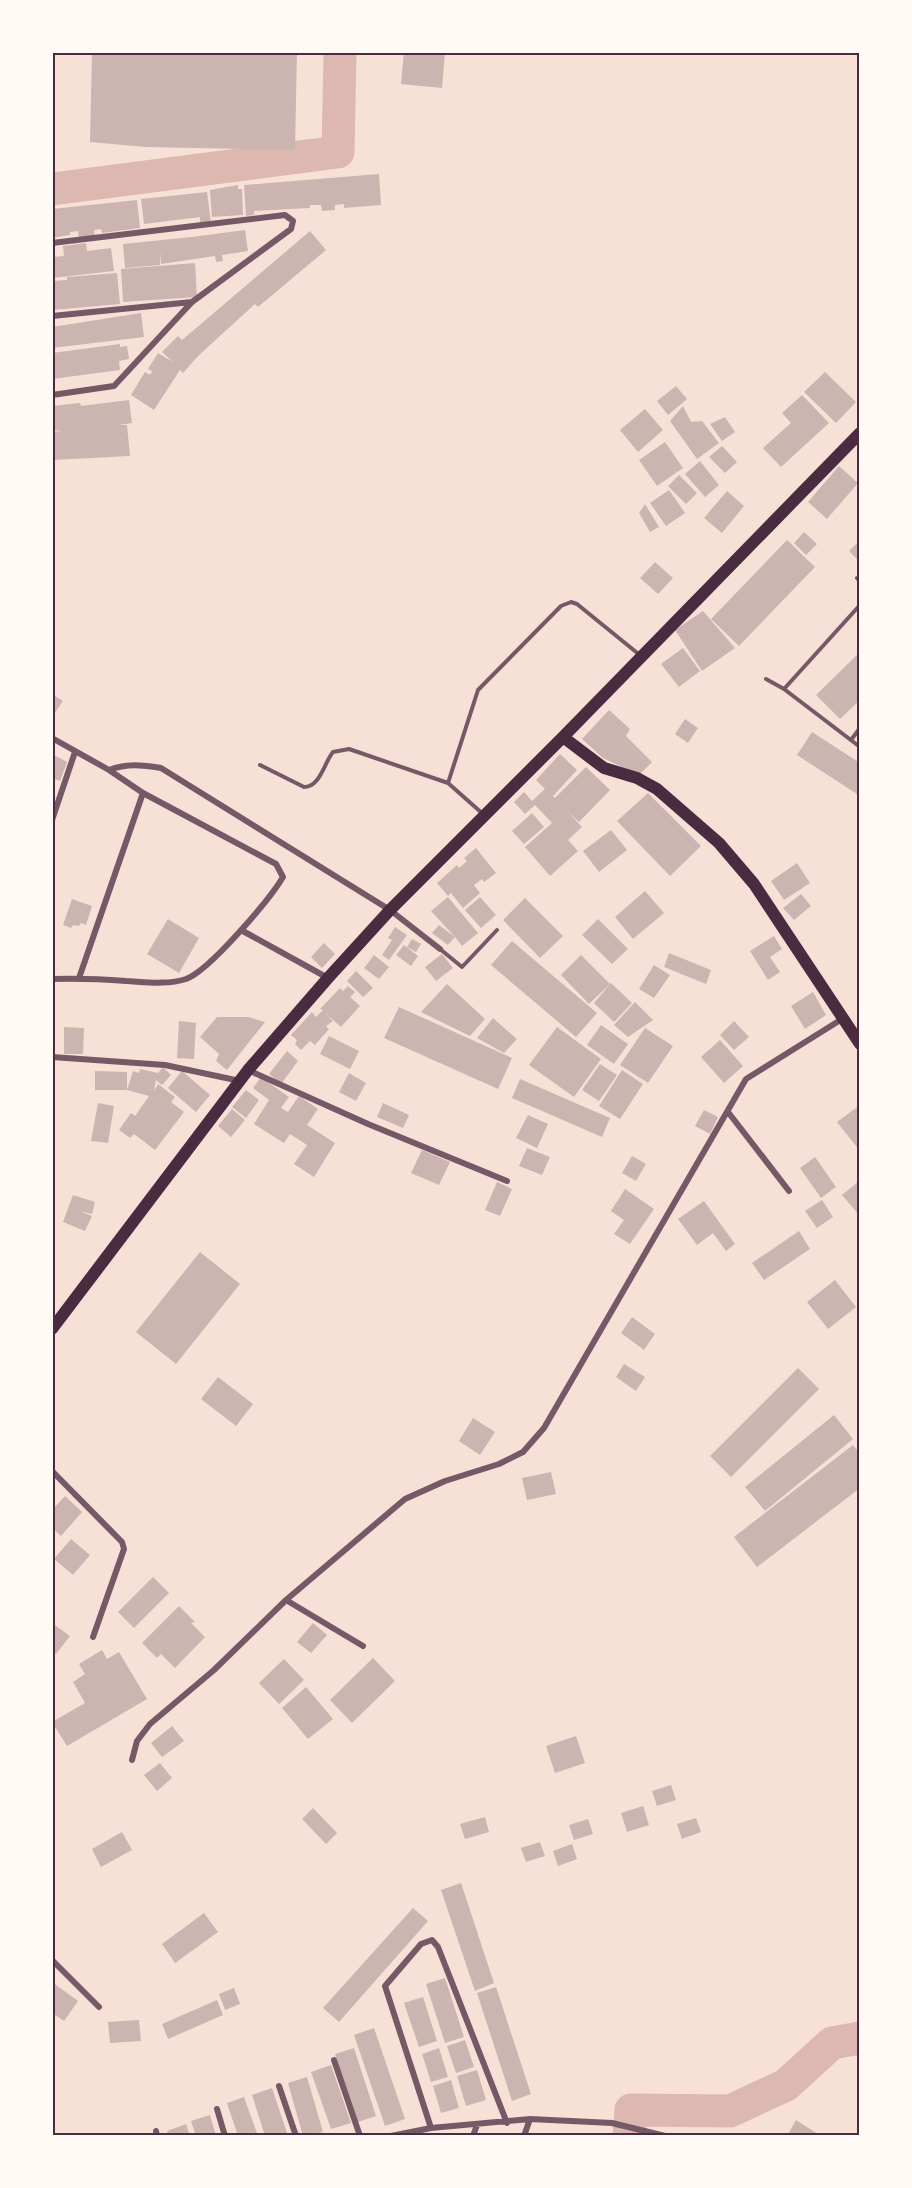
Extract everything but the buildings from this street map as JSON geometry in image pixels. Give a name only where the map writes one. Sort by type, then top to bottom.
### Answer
[{"type":"main road","points":[[52,1329],[248,1070],[328,978],[390,910],[563,737],[860,433]]},
{"type":"main road","points":[[563,737],[604,768],[637,778],[657,789],[719,843],[754,885],[860,1044]]},
{"type":"street","points":[[52,243],[285,215],[293,220],[291,229],[192,302],[114,386],[52,394]]},
{"type":"street","points":[[52,316],[192,302]]},
{"type":"street","points":[[52,738],[109,770],[143,793],[276,864],[284,877],[275,891],[241,930],[188,978],[165,983],[79,978],[52,979]]},
{"type":"street","points":[[52,820],[75,752]]},
{"type":"street","points":[[109,770],[119,766],[140,764],[161,768],[390,910],[440,949]]},
{"type":"street","points":[[79,978],[143,793]]},
{"type":"street","points":[[241,930],[328,978]]},
{"type":"street","points":[[132,1760],[137,1741],[150,1724],[214,1670],[286,1600],[405,1498],[445,1481],[499,1464],[523,1452],[544,1428],[746,1079],[842,1019]]},
{"type":"street","points":[[52,1057],[165,1065],[240,1081]]},
{"type":"street","points":[[248,1070],[368,1124],[507,1181]]},
{"type":"street","points":[[728,1112],[789,1191]]},
{"type":"street","points":[[52,1471],[122,1542],[124,1549],[93,1637]]},
{"type":"street","points":[[286,1600],[363,1646]]},
{"type":"street","points":[[431,2128],[385,1986],[421,1944],[432,1940],[438,1947],[507,2123]]},
{"type":"street","points":[[52,1960],[99,2007]]},
{"type":"street","points":[[334,2060],[360,2136]]},
{"type":"street","points":[[279,2086],[296,2136]]},
{"type":"street","points":[[217,2109],[225,2136]]},
{"type":"street","points":[[524,2136],[530,2119]]},
{"type":"street","points":[[394,2135],[431,2128],[507,2123],[530,2119],[612,2123],[665,2136]]},
{"type":"street","points":[[474,2136],[477,2125]]},
{"type":"lane","points":[[448,783],[478,690],[561,606],[571,602],[577,604],[641,656]]},
{"type":"lane","points":[[784,689],[860,605]]},
{"type":"lane","points":[[766,679],[784,689],[860,747]]},
{"type":"lane","points":[[851,740],[860,728]]},
{"type":"lane","points":[[260,765],[304,787],[310,787],[315,783],[333,752],[350,749],[448,783],[485,816]]},
{"type":"lane","points":[[440,949],[462,967],[497,930]]},
{"type":"waterway","points":[[52,189],[338,152],[340,52]]},
{"type":"waterway","points":[[629,2136],[631,2110],[730,2111],[786,2085],[832,2043],[860,2038]]}]
